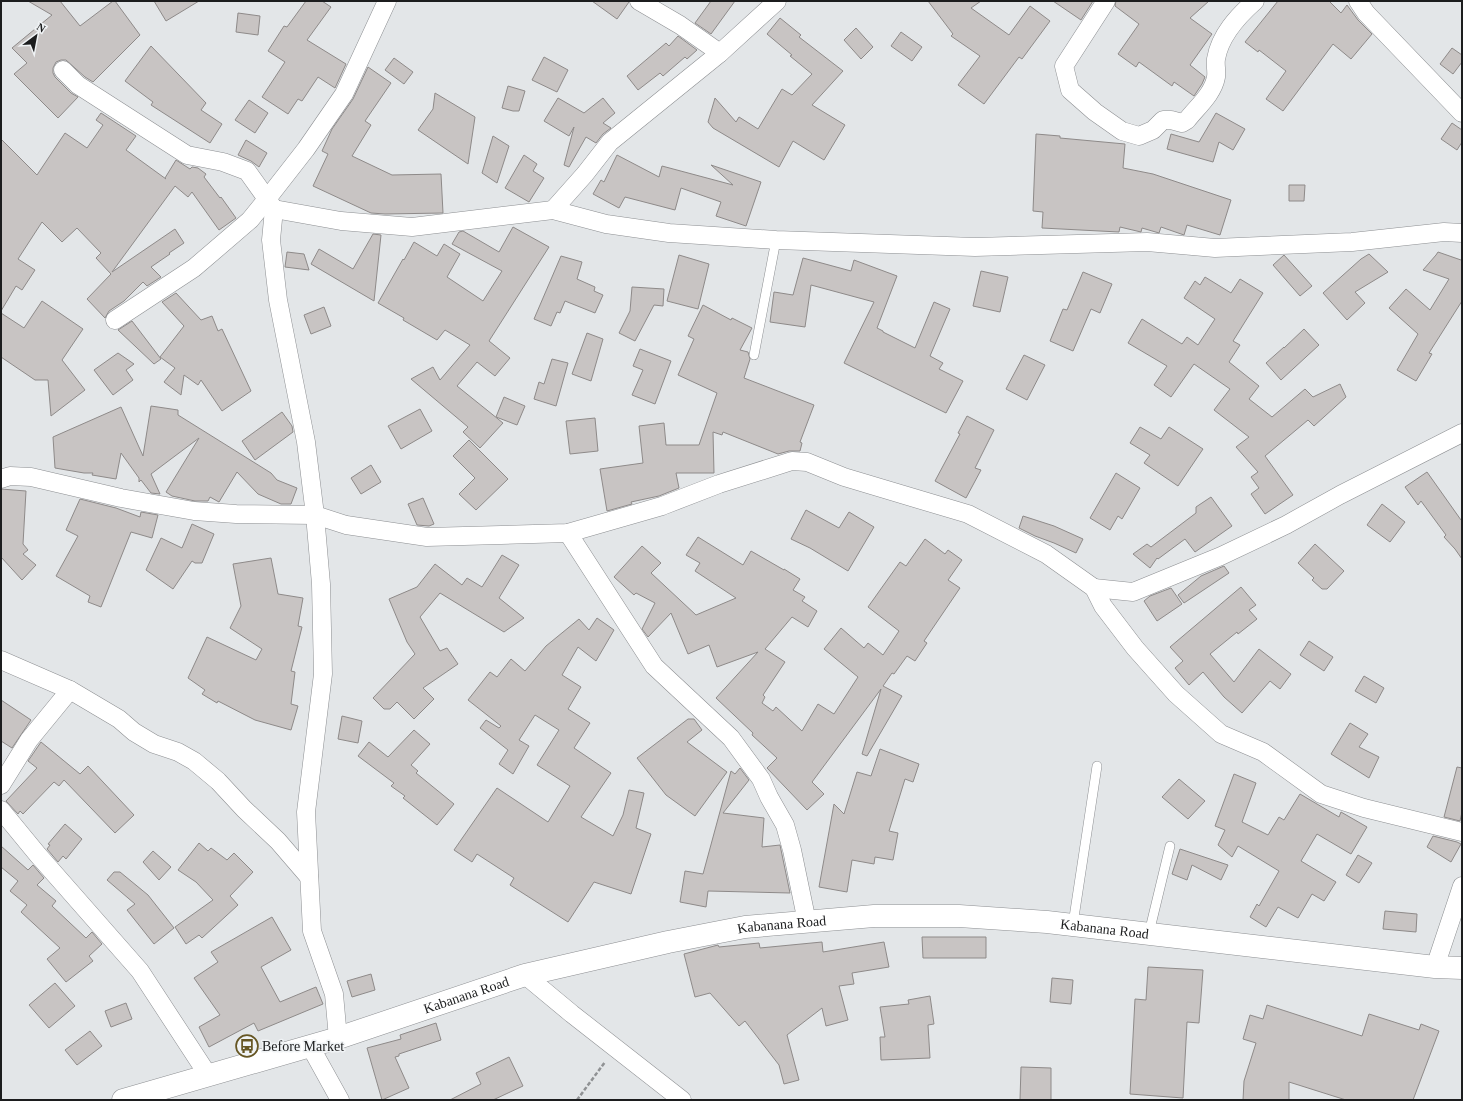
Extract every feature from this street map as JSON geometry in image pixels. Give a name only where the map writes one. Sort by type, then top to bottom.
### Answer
[{"type":"street","points":[[115,320],[194,268],[271,204],[306,149],[344,94],[387,1]]},
{"type":"street","points":[[639,1],[680,25],[720,53]]},
{"type":"street","points":[[553,210],[585,174],[610,142],[720,53],[777,1]]},
{"type":"street","points":[[1106,1],[1064,66],[1070,90],[1095,112],[1122,130],[1140,136],[1153,130],[1163,120],[1171,120],[1182,123],[1210,92],[1216,77],[1216,60],[1218,49],[1230,27],[1255,1]]},
{"type":"street","points":[[1358,1],[1366,13],[1462,114]]},
{"type":"street","points":[[63,70],[78,85],[187,155],[223,162],[247,172],[271,204],[271,240],[278,300],[306,442],[315,515],[321,584],[323,674],[306,812],[312,931],[334,994],[338,1038]]},
{"type":"street","points":[[271,204],[341,221],[412,227],[553,210],[606,224],[669,233],[776,240],[975,247],[1147,242],[1215,248],[1352,242],[1444,232],[1462,233]]},
{"type":"street","points":[[1094,588],[1133,592],[1221,556],[1286,525],[1340,495],[1462,433]]},
{"type":"street","points":[[1,479],[10,476],[31,477],[121,498],[194,511],[236,514],[315,515],[346,525],[427,537],[568,533],[662,506],[719,484],[792,461],[808,462],[844,477],[968,514],[1046,554],[1094,588],[1103,606],[1135,648],[1176,694],[1221,734],[1263,752],[1321,794],[1364,808],[1462,832]]},
{"type":"street","points":[[568,533],[654,666],[731,738],[760,779],[785,825],[796,866],[807,922]]},
{"type":"street","points":[[1,660],[70,690],[119,719],[134,732],[154,744],[178,752],[194,761],[218,781],[244,809],[278,841],[309,876]]},
{"type":"street","points":[[1,785],[29,740],[70,690]]},
{"type":"street","points":[[1,810],[38,855],[140,971],[208,1075]]},
{"type":"street","points":[[1435,967],[1462,886]]},
{"type":"street","name":"Kabanana Road","points":[[123,1100],[338,1038],[525,975],[668,942],[745,927],[874,916],[959,916],[1073,924],[1435,967],[1462,968]]},
{"type":"street","points":[[525,975],[682,1100]]},
{"type":"street","points":[[310,1046],[340,1100]]},
{"type":"lane","points":[[754,355],[776,240]]},
{"type":"lane","points":[[1073,924],[1097,766]]},
{"type":"lane","points":[[1149,933],[1170,846]]},
{"type":"path","points":[[577,1100],[616,1048]]},
{"type":"building","points":[[28,1],[60,1],[80,26],[115,1],[140,35],[93,82],[66,60],[56,62],[53,68],[55,77],[71,93],[78,97],[58,118],[14,74],[27,63],[12,48],[52,15]]},
{"type":"building","points":[[154,1],[199,1],[166,21]]},
{"type":"building","points":[[306,1],[322,1],[331,7],[307,40],[346,64],[335,88],[318,77],[302,101],[298,99],[288,114],[262,97],[285,62],[268,51],[284,26],[287,27]]},
{"type":"building","points":[[592,1],[629,1],[629,2],[617,19]]},
{"type":"building","points":[[711,1],[735,1],[711,34],[695,23]]},
{"type":"building","points":[[928,1],[981,1],[971,8],[1009,35],[1030,6],[1050,21],[1022,59],[1019,57],[984,104],[958,85],[980,56],[951,36],[953,34]]},
{"type":"building","points":[[1053,1],[1093,1],[1081,20]]},
{"type":"building","points":[[1116,1],[1209,1],[1190,18],[1212,34],[1190,65],[1205,77],[1194,96],[1174,82],[1172,86],[1139,62],[1136,67],[1118,54],[1139,24],[1115,6]]},
{"type":"building","points":[[1278,1],[1329,1],[1341,13],[1347,5],[1358,20],[1372,34],[1351,59],[1333,44],[1283,111],[1266,99],[1286,71],[1259,50],[1258,52],[1245,42]]},
{"type":"building","points":[[238,13],[260,16],[258,35],[236,32]]},
{"type":"building","points":[[780,18],[801,35],[799,37],[843,71],[812,105],[845,125],[824,160],[793,141],[779,167],[713,128],[708,122],[715,98],[736,122],[739,117],[758,129],[782,89],[792,95],[812,74],[767,34]]},
{"type":"building","points":[[856,28],[873,47],[861,59],[844,40]]},
{"type":"building","points":[[901,32],[922,47],[912,61],[891,46]]},
{"type":"building","points":[[678,36],[697,50],[687,59],[685,57],[663,76],[660,73],[638,90],[627,76],[666,43],[669,46]]},
{"type":"building","points":[[151,46],[206,103],[201,110],[222,124],[210,143],[151,105],[153,102],[125,81]]},
{"type":"building","points":[[1452,48],[1462,55],[1462,62],[1453,74],[1440,64]]},
{"type":"building","points":[[544,57],[568,70],[557,92],[532,80]]},
{"type":"building","points":[[394,58],[413,72],[404,84],[385,70]]},
{"type":"building","points":[[368,67],[391,83],[365,121],[371,125],[352,156],[392,175],[441,174],[443,213],[371,213],[313,186],[328,154],[322,151],[332,129],[353,99]]},
{"type":"building","points":[[508,86],[525,91],[519,111],[502,108]]},
{"type":"building","points":[[435,93],[475,117],[468,164],[418,130],[433,109]]},
{"type":"building","points":[[558,98],[584,113],[603,98],[615,113],[603,123],[611,128],[603,134],[596,143],[586,137],[569,167],[564,165],[574,127],[569,136],[544,121]]},
{"type":"building","points":[[249,100],[268,113],[255,133],[235,120]]},
{"type":"building","points":[[101,113],[136,136],[126,150],[166,179],[165,178],[176,160],[190,169],[192,167],[198,168],[206,174],[204,177],[236,218],[219,230],[192,192],[188,197],[175,186],[112,272],[175,229],[184,243],[151,267],[161,277],[147,286],[143,282],[124,301],[109,311],[105,318],[87,299],[111,274],[96,258],[101,253],[77,228],[62,242],[42,222],[18,259],[35,270],[22,290],[16,286],[1,311],[1,139],[37,175],[65,133],[87,148],[103,125],[96,120]]},
{"type":"building","points":[[1216,113],[1245,129],[1233,150],[1219,142],[1213,162],[1167,149],[1171,134],[1199,142]]},
{"type":"building","points":[[1452,123],[1462,130],[1462,142],[1457,150],[1441,139]]},
{"type":"building","points":[[1036,134],[1060,136],[1060,138],[1125,144],[1123,168],[1153,174],[1231,200],[1220,235],[1187,225],[1184,235],[1161,227],[1159,233],[1142,228],[1141,232],[1120,227],[1119,232],[1042,228],[1043,212],[1033,211]]},
{"type":"building","points":[[493,136],[509,146],[497,183],[482,173]]},
{"type":"building","points":[[246,140],[267,153],[259,167],[251,161],[238,155]]},
{"type":"building","points":[[524,155],[537,164],[533,171],[544,178],[529,202],[505,188]]},
{"type":"building","points":[[617,155],[659,177],[662,166],[733,185],[711,165],[761,182],[746,226],[716,216],[721,202],[681,188],[675,210],[625,197],[619,208],[593,194],[601,180],[604,182]]},
{"type":"building","points":[[1289,185],[1305,185],[1304,201],[1289,201]]},
{"type":"building","points":[[513,227],[549,247],[489,341],[510,358],[495,376],[477,362],[457,386],[503,423],[480,448],[463,432],[468,427],[411,379],[433,367],[440,380],[470,345],[445,330],[437,340],[378,303],[414,242],[437,256],[444,244],[460,254],[447,277],[483,301],[502,271],[452,244],[459,232],[463,231],[499,252]]},
{"type":"building","points":[[373,234],[381,235],[374,301],[311,264],[319,249],[353,269]]},
{"type":"building","points":[[287,252],[304,254],[309,270],[285,267]]},
{"type":"building","points":[[1438,252],[1461,260],[1462,259],[1462,301],[1429,353],[1432,354],[1416,381],[1397,370],[1418,334],[1389,308],[1406,289],[1430,310],[1449,279],[1423,270]]},
{"type":"building","points":[[1369,254],[1388,272],[1355,292],[1365,303],[1347,320],[1323,293],[1361,259]]},
{"type":"building","points":[[679,255],[709,264],[698,309],[667,301]]},
{"type":"building","points":[[1284,255],[1312,286],[1300,296],[1273,265]]},
{"type":"building","points":[[561,256],[582,262],[577,279],[595,287],[594,291],[603,295],[595,313],[565,301],[560,313],[557,312],[551,326],[534,319]]},
{"type":"building","points":[[803,258],[851,271],[854,260],[897,276],[877,328],[915,348],[934,302],[950,309],[930,356],[943,363],[939,369],[963,381],[946,413],[844,363],[874,302],[811,285],[805,327],[770,322],[774,292],[793,295]]},
{"type":"building","points":[[981,271],[1008,277],[1000,312],[973,306]]},
{"type":"building","points":[[1083,272],[1112,284],[1100,313],[1091,309],[1073,351],[1050,341],[1063,309],[1067,310]]},
{"type":"building","points":[[1205,277],[1231,293],[1240,279],[1263,293],[1233,341],[1240,345],[1229,362],[1259,386],[1249,399],[1272,417],[1305,389],[1313,397],[1340,384],[1346,397],[1314,426],[1308,420],[1265,456],[1293,495],[1265,514],[1251,494],[1259,488],[1251,477],[1258,472],[1236,447],[1249,437],[1214,410],[1230,389],[1194,364],[1171,397],[1154,385],[1167,366],[1128,343],[1142,319],[1182,344],[1187,337],[1198,345],[1215,319],[1184,298],[1195,281],[1200,285]]},
{"type":"building","points":[[632,287],[664,289],[663,306],[654,305],[635,341],[619,333],[630,311]]},
{"type":"building","points":[[176,293],[201,320],[212,316],[218,331],[222,329],[251,391],[222,411],[201,380],[198,385],[184,375],[181,395],[164,382],[175,368],[160,357],[184,326],[162,302]]},
{"type":"building","points":[[42,301],[83,329],[62,360],[85,390],[51,416],[48,380],[35,380],[1,357],[1,313],[24,328]]},
{"type":"building","points":[[703,305],[731,320],[732,318],[752,328],[740,350],[748,352],[750,359],[744,378],[814,405],[800,442],[802,443],[800,451],[789,451],[778,454],[723,432],[722,435],[713,432],[714,473],[676,473],[679,488],[659,496],[631,502],[632,504],[607,511],[600,469],[643,463],[639,426],[664,423],[666,445],[699,445],[717,393],[678,375],[694,339],[688,336]]},
{"type":"building","points":[[324,307],[331,326],[311,334],[304,315]]},
{"type":"building","points":[[132,321],[161,359],[154,364],[118,330]]},
{"type":"building","points":[[1304,329],[1319,345],[1281,380],[1266,363]]},
{"type":"building","points":[[587,333],[603,339],[591,381],[572,374]]},
{"type":"building","points":[[640,349],[671,361],[655,404],[632,395],[643,370],[633,366]]},
{"type":"building","points":[[118,353],[134,364],[126,370],[133,380],[113,395],[94,370]]},
{"type":"building","points":[[1024,355],[1045,365],[1027,400],[1006,389]]},
{"type":"building","points":[[552,359],[568,363],[556,406],[534,399],[539,382],[544,384]]},
{"type":"building","points":[[504,397],[525,406],[517,425],[496,417]]},
{"type":"building","points":[[151,406],[178,410],[178,415],[271,473],[277,480],[297,488],[291,504],[281,504],[258,494],[237,472],[219,502],[210,497],[208,501],[195,501],[172,496],[166,492],[199,438],[151,474],[160,494],[151,493],[141,480],[139,482],[139,478],[121,453],[116,479],[92,475],[93,473],[55,468],[53,437],[121,407],[143,456]]},
{"type":"building","points":[[420,409],[432,431],[401,449],[388,426]]},
{"type":"building","points":[[282,412],[292,426],[293,432],[255,460],[242,441]]},
{"type":"building","points":[[967,416],[994,430],[975,468],[981,470],[966,498],[935,481],[960,434],[958,433]]},
{"type":"building","points":[[595,418],[598,451],[570,454],[566,421]]},
{"type":"building","points":[[1140,427],[1161,439],[1169,427],[1203,449],[1178,486],[1144,463],[1150,455],[1130,443]]},
{"type":"building","points":[[469,440],[508,479],[476,510],[459,494],[475,478],[453,456]]},
{"type":"building","points":[[371,465],[381,482],[361,494],[351,478]]},
{"type":"building","points":[[1427,472],[1461,520],[1462,519],[1462,559],[1444,537],[1446,535],[1421,501],[1418,505],[1405,487]]},
{"type":"building","points":[[1116,473],[1140,488],[1122,519],[1118,516],[1110,530],[1090,518]]},
{"type":"building","points":[[1,489],[26,491],[23,544],[28,550],[23,554],[36,565],[22,580],[1,557]]},
{"type":"building","points":[[1211,497],[1232,526],[1195,552],[1185,539],[1158,559],[1157,558],[1150,568],[1133,554],[1147,544],[1151,547],[1196,513],[1196,507]]},
{"type":"building","points":[[423,498],[434,524],[429,526],[417,525],[408,504]]},
{"type":"building","points":[[80,499],[116,508],[140,517],[141,512],[158,515],[152,538],[131,532],[101,607],[88,602],[90,596],[56,576],[78,536],[66,530]]},
{"type":"building","points":[[1382,504],[1405,522],[1390,542],[1367,525]]},
{"type":"building","points":[[806,510],[839,528],[849,512],[874,527],[848,571],[810,548],[791,539]]},
{"type":"building","points":[[1023,516],[1054,526],[1083,539],[1076,553],[1019,528]]},
{"type":"building","points":[[192,524],[214,534],[202,563],[195,563],[192,561],[173,589],[146,570],[161,538],[182,548]]},
{"type":"building","points":[[698,537],[743,565],[751,551],[800,579],[793,590],[805,597],[802,601],[817,611],[808,627],[792,617],[765,649],[785,662],[763,695],[765,697],[762,703],[773,711],[776,707],[802,731],[818,704],[834,714],[858,677],[824,649],[841,628],[864,648],[868,643],[883,655],[899,631],[868,607],[900,562],[906,566],[925,539],[945,554],[948,550],[962,560],[948,580],[960,588],[924,641],[927,643],[915,661],[907,656],[883,686],[902,696],[867,756],[862,754],[881,689],[812,782],[824,794],[807,810],[767,768],[777,758],[716,698],[758,652],[717,667],[709,645],[688,654],[671,613],[648,637],[642,629],[655,603],[636,593],[634,595],[614,577],[642,546],[661,563],[651,573],[696,615],[736,598],[695,571],[700,563],[686,555]]},
{"type":"building","points":[[1315,544],[1344,571],[1327,589],[1322,589],[1312,580],[1314,578],[1298,563]]},
{"type":"building","points":[[502,555],[519,565],[499,598],[524,618],[504,632],[440,593],[420,617],[440,651],[447,648],[458,664],[423,688],[434,699],[414,719],[397,702],[390,709],[384,709],[373,698],[415,654],[407,642],[389,599],[417,587],[435,564],[462,585],[467,578],[482,587]]},
{"type":"building","points":[[271,558],[278,594],[303,598],[298,626],[302,627],[291,671],[295,672],[291,704],[298,706],[291,730],[255,720],[218,701],[217,703],[202,694],[205,690],[188,678],[207,637],[256,660],[262,649],[230,628],[241,606],[233,564]]},
{"type":"building","points":[[1224,566],[1229,573],[1184,603],[1178,595],[1201,576]]},
{"type":"building","points":[[1241,587],[1256,605],[1249,610],[1257,619],[1238,634],[1237,632],[1210,654],[1234,682],[1259,649],[1291,674],[1280,689],[1270,681],[1242,713],[1224,697],[1203,672],[1189,685],[1175,668],[1183,661],[1170,647]]},
{"type":"building","points":[[1171,588],[1182,604],[1157,621],[1144,601],[1150,596]]},
{"type":"building","points":[[597,618],[614,630],[596,661],[578,647],[562,675],[581,687],[568,709],[590,723],[574,748],[611,773],[581,817],[613,836],[623,815],[629,790],[644,793],[636,828],[651,834],[631,894],[594,882],[568,922],[510,885],[514,878],[477,854],[472,862],[454,850],[497,788],[548,822],[570,786],[537,765],[559,730],[535,715],[519,740],[529,746],[513,774],[499,764],[508,750],[480,728],[486,720],[499,728],[501,726],[468,700],[490,672],[497,677],[511,659],[525,671],[546,646],[579,619],[589,630]]},
{"type":"building","points":[[1309,641],[1333,657],[1324,671],[1300,655]]},
{"type":"building","points":[[1364,676],[1384,688],[1376,703],[1355,691]]},
{"type":"building","points":[[1,700],[31,720],[12,748],[1,741]]},
{"type":"building","points":[[342,716],[362,721],[358,743],[338,739]]},
{"type":"building","points":[[688,719],[694,719],[702,730],[687,742],[727,772],[695,816],[666,795],[637,758]]},
{"type":"building","points":[[1350,723],[1368,734],[1359,747],[1379,757],[1369,778],[1331,754]]},
{"type":"building","points":[[414,730],[430,744],[411,765],[418,771],[416,773],[454,804],[437,825],[403,798],[405,796],[391,786],[394,783],[358,756],[369,742],[388,757]]},
{"type":"building","points":[[41,742],[80,774],[88,766],[134,815],[115,833],[64,780],[59,786],[54,782],[23,814],[20,811],[18,814],[6,801],[37,768],[28,761]]},
{"type":"building","points":[[880,749],[919,764],[913,782],[905,779],[889,831],[898,833],[893,860],[875,857],[874,864],[852,860],[847,892],[819,887],[834,804],[844,814],[857,772],[871,776]]},
{"type":"building","points":[[1457,767],[1462,768],[1462,812],[1460,821],[1444,817]]},
{"type":"building","points":[[740,768],[749,780],[723,813],[764,818],[762,847],[780,845],[790,893],[708,891],[706,907],[680,902],[685,871],[703,874],[731,771],[735,774]]},
{"type":"building","points":[[1234,774],[1256,783],[1242,822],[1268,835],[1279,817],[1284,820],[1300,794],[1339,817],[1341,812],[1367,827],[1351,854],[1317,834],[1301,861],[1336,882],[1324,901],[1312,894],[1298,918],[1278,907],[1266,927],[1250,917],[1257,904],[1259,906],[1279,871],[1238,846],[1232,857],[1218,845],[1225,830],[1215,826]]},
{"type":"building","points":[[1179,779],[1205,801],[1188,819],[1162,797]]},
{"type":"building","points":[[65,824],[82,839],[66,859],[63,856],[58,862],[47,849],[50,845],[48,844]]},
{"type":"building","points":[[1433,836],[1461,844],[1451,862],[1427,847]]},
{"type":"building","points":[[199,843],[208,851],[211,848],[227,860],[234,853],[253,872],[230,896],[238,905],[202,938],[199,935],[186,944],[175,927],[213,900],[196,882],[178,870]]},
{"type":"building","points":[[1,846],[28,870],[33,865],[44,878],[37,885],[56,901],[52,906],[86,938],[92,932],[102,944],[89,956],[93,961],[66,982],[47,959],[60,948],[21,912],[27,905],[10,891],[18,881],[1,867]]},
{"type":"building","points":[[1180,849],[1228,865],[1221,880],[1192,865],[1187,880],[1172,874]]},
{"type":"building","points":[[153,851],[171,867],[159,880],[143,862]]},
{"type":"building","points":[[1358,855],[1372,863],[1359,883],[1346,875]]},
{"type":"building","points":[[114,872],[120,872],[148,895],[174,928],[154,944],[127,910],[135,904],[107,880]]},
{"type":"building","points":[[1385,911],[1417,914],[1416,932],[1383,929]]},
{"type":"building","points":[[272,917],[291,950],[261,967],[280,1002],[316,987],[323,1004],[258,1031],[254,1023],[209,1047],[199,1027],[220,1015],[194,978],[218,962],[211,952]]},
{"type":"building","points":[[922,937],[986,937],[986,958],[923,958]]},
{"type":"building","points":[[822,942],[823,952],[884,942],[889,967],[852,973],[854,984],[839,986],[848,1020],[826,1026],[822,1008],[787,1035],[799,1080],[784,1084],[779,1065],[745,1021],[739,1026],[710,993],[695,997],[684,954],[718,945],[719,947],[759,943],[760,948]]},
{"type":"building","points":[[1148,967],[1203,970],[1199,1023],[1187,1022],[1183,1098],[1130,1094],[1135,999],[1146,1000]]},
{"type":"building","points":[[371,974],[375,990],[352,997],[347,981]]},
{"type":"building","points":[[1052,978],[1073,980],[1071,1004],[1050,1002]]},
{"type":"building","points":[[55,983],[75,1006],[49,1028],[29,1005]]},
{"type":"building","points":[[930,996],[934,1024],[928,1025],[930,1058],[881,1060],[880,1037],[885,1037],[880,1007],[909,1004],[908,1000]]},
{"type":"building","points":[[126,1003],[132,1019],[111,1027],[105,1011]]},
{"type":"building","points":[[1267,1005],[1362,1036],[1369,1014],[1419,1030],[1421,1024],[1439,1031],[1413,1100],[1346,1100],[1289,1082],[1289,1100],[1243,1100],[1244,1081],[1256,1043],[1243,1039],[1250,1015],[1263,1019]]},
{"type":"building","points":[[436,1023],[441,1040],[399,1054],[399,1056],[395,1057],[409,1088],[382,1100],[367,1048],[401,1039],[400,1035]]},
{"type":"building","points":[[90,1031],[102,1046],[77,1065],[65,1050]]},
{"type":"building","points":[[509,1057],[523,1086],[493,1100],[450,1100],[481,1084],[476,1073]]},
{"type":"building","points":[[1021,1067],[1051,1068],[1051,1100],[1020,1100]]},
{"type":"place","name":"Before Market","points":[[247,1046]]}]
